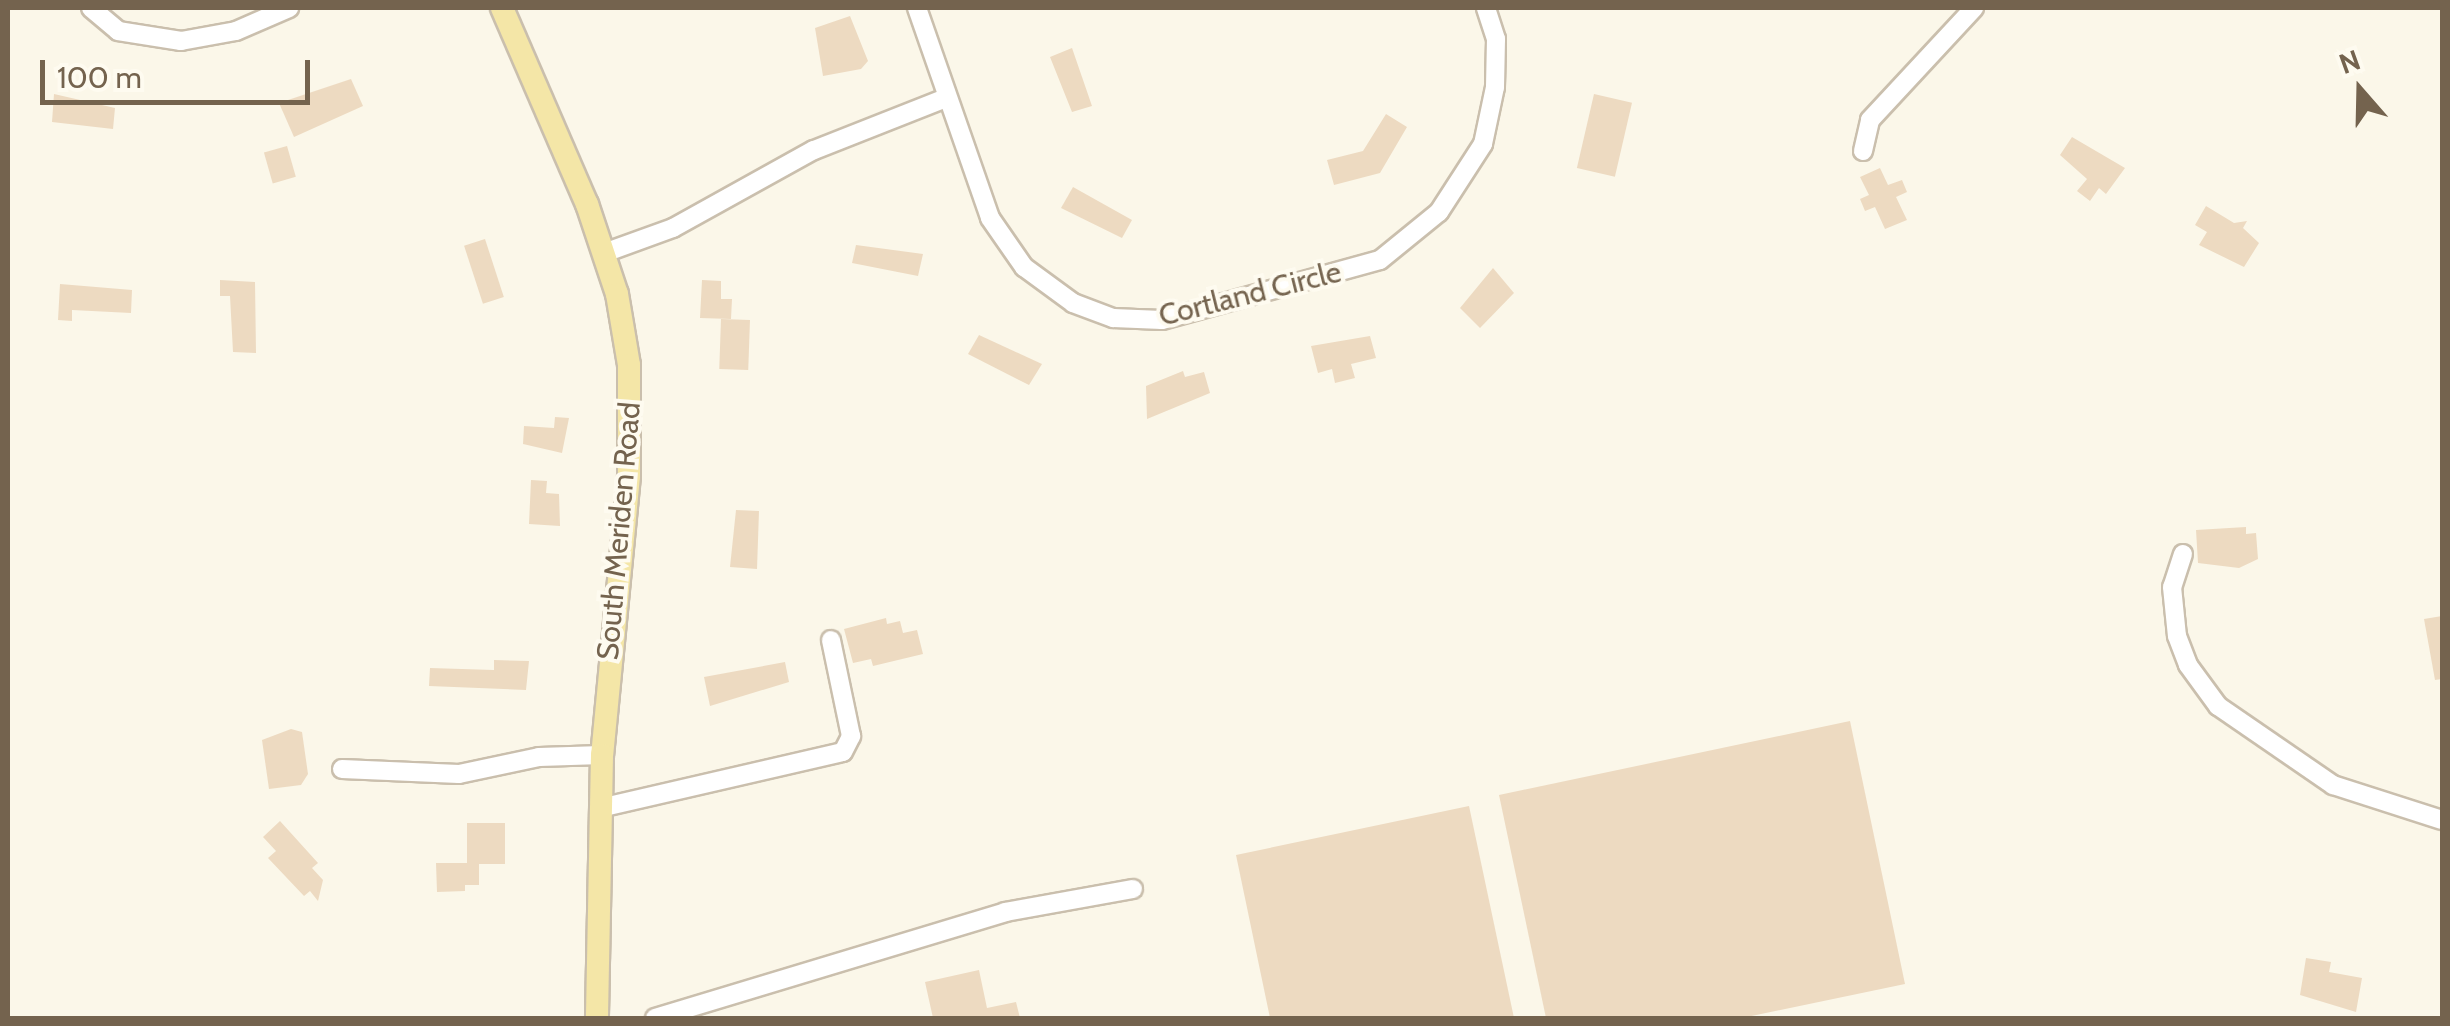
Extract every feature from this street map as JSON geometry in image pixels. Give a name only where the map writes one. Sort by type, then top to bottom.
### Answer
[{"type":"main road","name":"South Meriden Road","points":[[502,8],[604,252],[626,338],[631,434],[602,755],[597,1018]]},
{"type":"street","points":[[91,8],[118,31],[181,41],[236,31],[288,8]]},
{"type":"street","name":"Cortland Circle","points":[[917,8],[990,218],[1024,267],[1073,304],[1113,318],[1162,320],[1380,260],[1440,212],[1483,144],[1496,38],[1486,8]]},
{"type":"street","points":[[1864,151],[1870,120],[1974,8]]},
{"type":"street","points":[[604,252],[673,228],[814,150],[946,98]]},
{"type":"street","points":[[2182,554],[2171,610],[2188,665],[2218,706],[2332,785],[2442,820]]},
{"type":"street","points":[[600,808],[842,752],[851,736],[830,640]]},
{"type":"street","points":[[342,769],[459,774],[539,758],[602,755]]},
{"type":"street","points":[[656,1018],[1005,912],[1133,889]]},
{"type":"building","points":[[850,16],[868,61],[861,69],[823,76],[815,28]]},
{"type":"building","points":[[1072,48],[1092,106],[1072,112],[1050,57]]},
{"type":"building","points":[[351,79],[363,106],[294,137],[279,103]]},
{"type":"building","points":[[54,94],[115,108],[113,129],[52,122]]},
{"type":"building","points":[[1594,94],[1632,103],[1615,177],[1577,168]]},
{"type":"building","points":[[1386,114],[1407,127],[1380,173],[1334,185],[1327,160],[1363,151]]},
{"type":"building","points":[[2072,137],[2125,168],[2106,194],[2099,188],[2090,201],[2077,191],[2087,179],[2060,155]]},
{"type":"building","points":[[287,146],[296,177],[273,183],[264,153]]},
{"type":"building","points":[[1880,168],[1888,185],[1902,180],[1907,192],[1896,197],[1907,220],[1885,229],[1875,207],[1865,211],[1860,199],[1869,195],[1860,177]]},
{"type":"building","points":[[1073,187],[1132,220],[1122,238],[1061,208]]},
{"type":"building","points":[[2206,206],[2234,223],[2247,221],[2243,228],[2259,243],[2244,267],[2199,245],[2207,232],[2195,225]]},
{"type":"building","points":[[485,239],[504,297],[483,304],[464,246]]},
{"type":"building","points":[[856,245],[923,254],[918,276],[852,263]]},
{"type":"building","points":[[1493,268],[1514,293],[1480,328],[1460,308]]},
{"type":"building","points":[[220,280],[255,282],[256,353],[233,352],[230,296],[220,296]]},
{"type":"building","points":[[702,280],[721,281],[721,299],[732,299],[731,319],[700,318]]},
{"type":"building","points":[[60,284],[132,290],[131,313],[72,310],[72,321],[58,320]]},
{"type":"building","points":[[721,319],[750,320],[748,370],[719,369]]},
{"type":"building","points":[[979,335],[1042,364],[1029,385],[968,354]]},
{"type":"building","points":[[1370,336],[1376,358],[1351,364],[1355,378],[1335,383],[1332,369],[1318,373],[1311,346]]},
{"type":"building","points":[[1183,371],[1185,377],[1204,372],[1210,393],[1147,419],[1146,386]]},
{"type":"building","points":[[555,417],[569,418],[562,453],[523,444],[524,426],[554,428]]},
{"type":"building","points":[[531,480],[547,481],[546,493],[559,494],[560,526],[529,524]]},
{"type":"building","points":[[736,510],[759,511],[757,569],[730,567]]},
{"type":"building","points":[[2246,527],[2246,534],[2256,533],[2258,559],[2239,568],[2198,563],[2196,530]]},
{"type":"building","points":[[2442,616],[2442,679],[2435,680],[2424,619]]},
{"type":"building","points":[[886,618],[887,624],[900,621],[903,633],[917,630],[923,654],[873,666],[871,659],[853,663],[844,629]]},
{"type":"building","points":[[494,660],[529,661],[526,690],[429,686],[430,668],[494,670]]},
{"type":"building","points":[[785,662],[789,682],[710,706],[704,677]]},
{"type":"building","points":[[1850,721],[1905,984],[1742,1018],[1546,1018],[1499,795]]},
{"type":"building","points":[[291,729],[302,732],[308,774],[301,785],[269,789],[262,740]]},
{"type":"building","points":[[1469,806],[1514,1018],[1270,1018],[1236,855]]},
{"type":"building","points":[[280,821],[318,863],[312,868],[323,880],[318,901],[310,891],[304,896],[268,858],[276,851],[263,837]]},
{"type":"building","points":[[467,823],[505,823],[505,864],[479,864],[479,885],[465,885],[465,891],[437,892],[436,863],[467,863]]},
{"type":"building","points":[[2306,958],[2331,962],[2329,972],[2362,978],[2356,1012],[2300,995]]},
{"type":"building","points":[[979,970],[987,1008],[1016,1002],[1020,1018],[933,1018],[925,982]]}]
